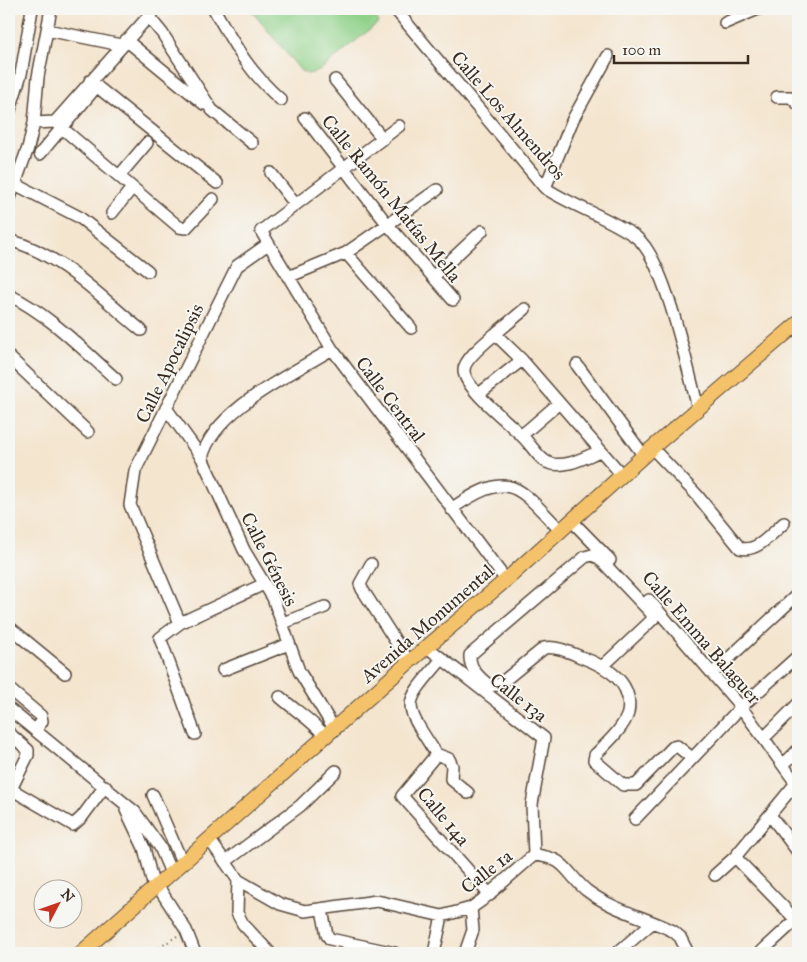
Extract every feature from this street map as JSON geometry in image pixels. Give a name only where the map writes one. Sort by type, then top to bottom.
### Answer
[{"type":"main road","name":"Avenida Monumental","points":[[81,953],[409,662],[506,580],[698,408],[798,323]]},
{"type":"street","points":[[9,113],[21,74],[32,9]]},
{"type":"street","points":[[9,200],[28,148],[34,123],[38,78],[51,9]]},
{"type":"street","points":[[214,9],[243,62],[261,83],[281,100]]},
{"type":"street","name":"Calle Los Almendros","points":[[395,9],[546,188],[561,198],[618,226],[638,238],[648,249],[665,290],[698,408]]},
{"type":"street","points":[[730,17],[758,9]]},
{"type":"street","points":[[40,154],[58,125],[152,11],[162,33],[212,110]]},
{"type":"street","points":[[47,30],[124,43],[252,142]]},
{"type":"street","points":[[546,188],[572,118],[608,56]]},
{"type":"street","points":[[9,72],[38,78]]},
{"type":"street","points":[[336,80],[383,139]]},
{"type":"street","points":[[93,84],[217,184]]},
{"type":"street","points":[[777,97],[791,97],[798,104]]},
{"type":"street","name":"Calle Ramón Matías Mella","points":[[304,118],[388,225],[453,300]]},
{"type":"street","points":[[34,123],[58,125],[183,229],[213,199]]},
{"type":"street","points":[[271,174],[295,204],[399,126]]},
{"type":"street","points":[[118,176],[147,143]]},
{"type":"street","points":[[15,184],[80,216],[148,271]]},
{"type":"street","points":[[112,213],[132,188]]},
{"type":"street","points":[[288,276],[346,253],[437,190]]},
{"type":"street","name":"Calle Central","points":[[295,204],[260,231],[332,350],[506,580]]},
{"type":"street","points":[[432,277],[482,232]]},
{"type":"street","points":[[9,240],[38,249],[55,260],[141,330]]},
{"type":"street","name":"Calle Apocalipsis","points":[[180,623],[134,513],[130,498],[135,471],[237,266],[268,244]]},
{"type":"street","points":[[346,253],[411,328]]},
{"type":"street","points":[[9,295],[40,313],[116,379]]},
{"type":"street","points":[[525,309],[466,362],[464,371],[466,376],[498,416],[522,435],[546,463],[555,465],[574,461],[600,451]]},
{"type":"street","points":[[495,334],[522,360],[558,404],[622,475]]},
{"type":"street","points":[[202,458],[211,435],[230,414],[332,350]]},
{"type":"street","points":[[9,357],[88,432]]},
{"type":"street","points":[[479,394],[522,360]]},
{"type":"street","points":[[577,365],[648,452],[696,494],[740,548],[748,550],[755,548],[784,523]]},
{"type":"street","points":[[522,435],[558,404]]},
{"type":"street","name":"Calle Génesis","points":[[166,408],[202,458],[244,550],[264,584],[283,623],[299,671],[330,734]]},
{"type":"street","points":[[451,509],[483,489],[495,485],[510,487],[526,495],[560,530]]},
{"type":"street","name":"Calle Emma Balaguer","points":[[571,520],[645,595],[712,673],[741,707],[797,784]]},
{"type":"street","points":[[603,666],[653,619],[645,606],[599,558],[592,555],[585,557],[470,655],[469,662],[477,676],[490,686],[500,684],[544,648],[562,649],[603,666],[620,680],[627,696],[628,707],[623,723],[595,755],[594,760],[623,785],[630,787],[643,778],[673,746],[677,746],[692,758]]},
{"type":"street","points":[[371,564],[360,584],[409,662]]},
{"type":"street","points":[[195,734],[160,638],[180,623],[264,584]]},
{"type":"street","points":[[712,673],[798,594]]},
{"type":"street","points":[[283,623],[325,607]]},
{"type":"street","points":[[9,627],[65,673]]},
{"type":"street","points":[[223,670],[289,644]]},
{"type":"street","name":"Calle 13a","points":[[427,647],[544,738],[532,804],[534,855]]},
{"type":"street","points":[[635,818],[741,707],[798,656]]},
{"type":"street","points":[[442,659],[416,690],[410,704],[416,723],[436,754],[448,759],[452,766],[451,779],[468,793]]},
{"type":"street","points":[[9,689],[41,716],[42,722],[36,730]]},
{"type":"street","points":[[280,697],[299,714],[313,721],[330,734]]},
{"type":"street","points":[[764,738],[798,704]]},
{"type":"street","points":[[9,709],[117,796],[145,824],[157,843],[171,873]]},
{"type":"street","points":[[9,733],[28,750],[28,755],[10,788],[73,825],[82,818],[105,786]]},
{"type":"street","points":[[784,764],[798,750]]},
{"type":"street","name":"Calle 14a","points":[[436,754],[402,796],[490,895]]},
{"type":"street","points":[[225,862],[308,800],[336,771]]},
{"type":"street","points":[[715,875],[735,857],[797,784]]},
{"type":"street","points":[[153,795],[182,862]]},
{"type":"street","points":[[117,796],[137,829],[156,886],[186,930],[195,953]]},
{"type":"street","points":[[770,815],[798,852]]},
{"type":"street","name":"Calle 1a","points":[[209,839],[238,880],[280,904],[301,911],[322,910],[377,901],[442,916],[471,908],[490,895],[534,855],[550,856],[558,860],[590,892],[613,906],[676,933],[688,953]]},
{"type":"street","points":[[144,848],[157,843]]},
{"type":"street","points":[[735,857],[797,919],[760,953]]},
{"type":"street","points":[[238,880],[237,913],[243,924],[270,953]]},
{"type":"street","points":[[465,953],[473,930],[471,908]]},
{"type":"street","points":[[322,910],[327,935],[330,939],[395,953]]},
{"type":"street","points":[[434,953],[442,916]]},
{"type":"street","points":[[617,953],[652,922]]},
{"type":"path","points":[[151,953],[186,930]]},
{"type":"green space","points":[[250,9],[369,9],[379,22],[319,71],[308,74],[301,71]]}]
